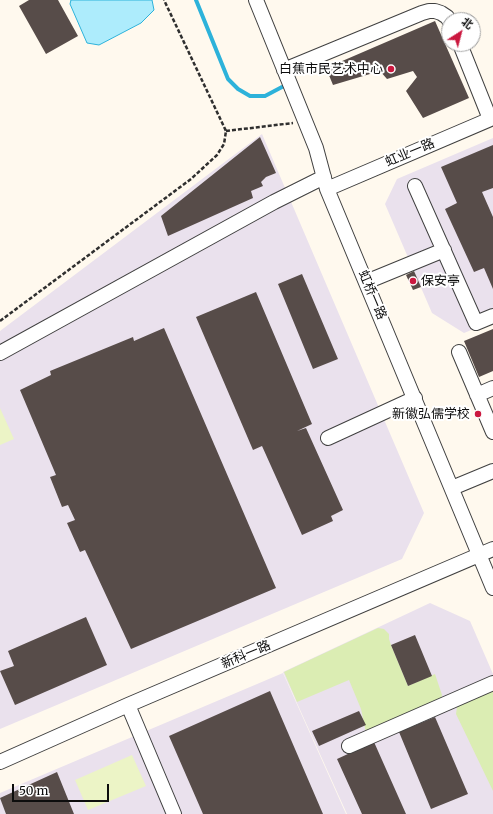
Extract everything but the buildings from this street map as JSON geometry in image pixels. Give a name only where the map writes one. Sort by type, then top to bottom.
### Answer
[{"type":"street","name":"虹桥一路","points":[[256,0],[316,148],[326,183],[493,588]]},
{"type":"street","points":[[284,70],[429,11],[441,13]]},
{"type":"street","points":[[463,52],[492,118]]},
{"type":"street","name":"虹业一路","points":[[0,353],[274,202],[492,118]]},
{"type":"street","points":[[415,186],[476,323],[493,316]]},
{"type":"street","points":[[366,282],[444,250]]},
{"type":"street","points":[[459,352],[493,432]]},
{"type":"street","points":[[477,395],[493,388]]},
{"type":"street","points":[[328,438],[415,398]]},
{"type":"street","points":[[452,488],[493,471]]},
{"type":"street","name":"新科一路","points":[[0,762],[493,549]]},
{"type":"street","points":[[349,746],[493,684]]},
{"type":"street","points":[[128,706],[174,814]]},
{"type":"path","points":[[0,321],[191,179],[217,155],[224,144],[226,131],[164,0]]},
{"type":"path","points":[[226,131],[293,123],[304,118]]},
{"type":"shaded area","points":[[262,134],[424,513],[402,559],[0,729],[0,331]]},
{"type":"shaded area","points":[[493,138],[493,321],[464,333],[432,313],[385,204],[397,179]]},
{"type":"shaded area","points":[[430,603],[470,621],[493,674],[493,814],[347,814],[283,672]]},
{"type":"shaded area","points":[[283,673],[346,814],[0,814],[0,793]]},
{"type":"green space","points":[[0,408],[14,439],[0,445]]},
{"type":"green space","points":[[378,628],[384,629],[389,634],[391,645],[408,686],[435,674],[442,695],[441,699],[366,733],[361,709],[349,680],[297,702],[284,672]]},
{"type":"green space","points":[[493,688],[493,791],[456,714],[457,707],[463,702]]},
{"type":"green space","points":[[132,755],[146,786],[88,810],[75,780]]},
{"type":"water","points":[[71,0],[152,0],[154,10],[141,23],[99,45],[87,43],[70,4]]},
{"type":"waterway","points":[[196,0],[228,79],[238,89],[250,96],[265,96],[282,87]]},
{"type":"place","name":"白蕉市民艺术中心","points":[[391,69]]},
{"type":"place","name":"保安亭","points":[[413,281]]},
{"type":"place","name":"新徽弘儒学校","points":[[478,414]]}]
